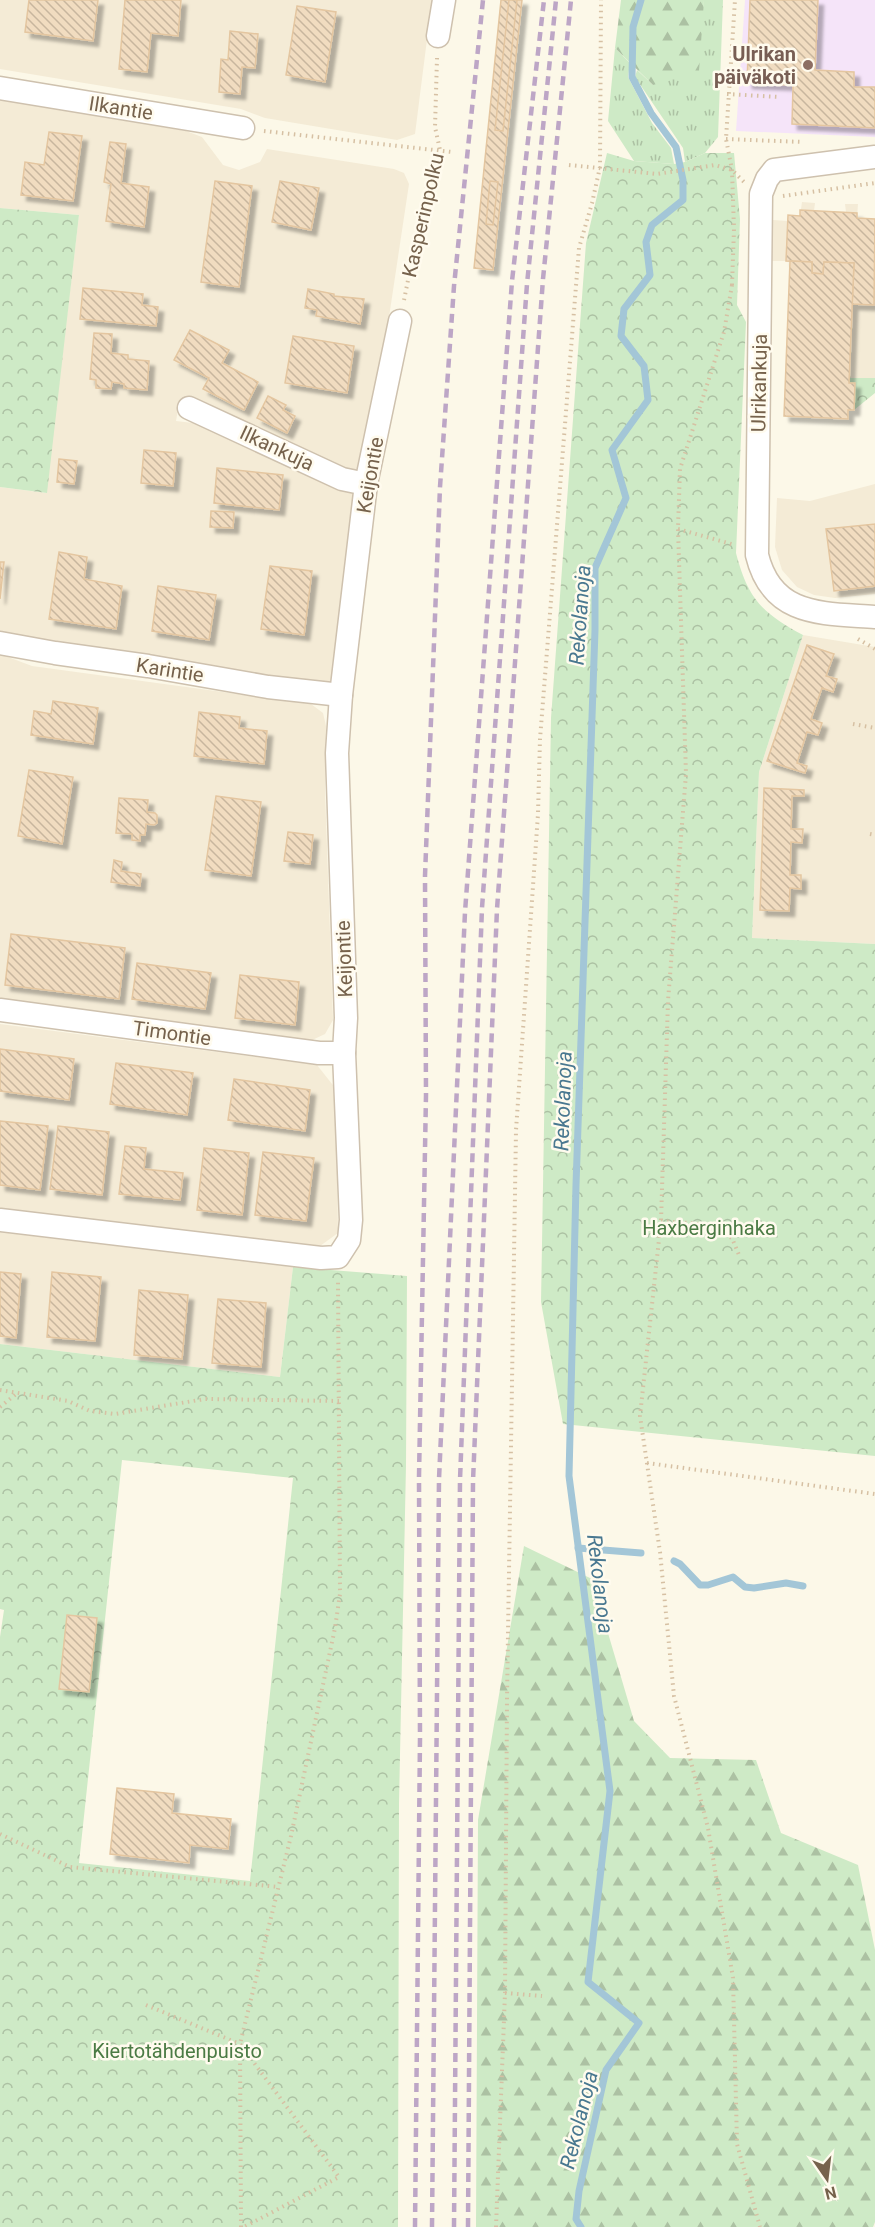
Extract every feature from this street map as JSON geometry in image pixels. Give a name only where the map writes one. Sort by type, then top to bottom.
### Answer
[{"type":"street","points":[[438,36],[444,0]]},
{"type":"street","name":"Ilkantie","points":[[0,88],[243,129]]},
{"type":"street","name":"Ulrikankuja","points":[[875,157],[774,170],[767,179],[761,194],[757,555],[767,582],[784,600],[822,613],[875,617]]},
{"type":"street","name":"Keijontie","points":[[338,1257],[349,1240],[351,1220],[344,1053],[346,1018],[337,753],[341,695],[366,484],[400,321]]},
{"type":"street","name":"Ilkankuja","points":[[189,408],[342,479],[366,484]]},
{"type":"street","name":"Karintie","points":[[0,643],[268,687],[341,695]]},
{"type":"street","name":"Timontie","points":[[0,1011],[319,1053],[344,1053]]},
{"type":"street","points":[[0,1220],[321,1258],[338,1257]]},
{"type":"path","points":[[496,2227],[506,1993],[507,1698],[516,1130],[538,814],[540,738],[579,248],[600,167],[601,0]]},
{"type":"path","points":[[726,140],[735,0]]},
{"type":"path","name":"Kasperinpolku","points":[[400,321],[430,172],[440,150],[435,127],[438,36]]},
{"type":"path","points":[[728,94],[779,97]]},
{"type":"path","points":[[243,129],[452,152]]},
{"type":"path","points":[[569,165],[657,174],[705,165],[715,165],[732,170]]},
{"type":"path","points":[[732,285],[724,332],[680,469],[678,529],[686,774],[668,1001],[661,1221],[640,1416],[660,1552],[674,1695],[708,1828],[733,1978],[737,2145],[760,2227]]},
{"type":"path","points":[[678,529],[744,548]]},
{"type":"path","points":[[853,724],[875,728]]},
{"type":"path","points":[[661,1221],[702,1224],[732,1238],[739,1255]]},
{"type":"path","points":[[146,2005],[240,2044],[339,2177],[243,2227],[240,2044],[279,1887],[328,1662],[340,1594],[338,1257]]},
{"type":"path","points":[[0,1390],[68,1401],[90,1411],[115,1414],[205,1399],[340,1401]]},
{"type":"path","points":[[0,1407],[16,1394]]},
{"type":"path","points":[[647,1463],[875,1494]]},
{"type":"path","points":[[0,1834],[70,1867],[279,1887]]},
{"type":"path","points":[[506,1993],[542,1996]]},
{"type":"shaded area","points":[[0,0],[432,0],[415,134],[397,140],[265,118],[241,109],[0,69]]},
{"type":"shaded area","name":"Ulrikan päiväkoti","points":[[745,0],[875,0],[875,137],[736,131]]},
{"type":"shaded area","points":[[0,100],[186,131],[202,137],[223,165],[239,170],[260,162],[267,149],[394,169],[404,173],[409,184],[368,457],[364,466],[350,471],[179,404],[176,421],[201,424],[346,488],[359,496],[338,661],[329,684],[41,648],[0,633],[0,487],[46,493],[79,215],[0,208]]},
{"type":"shaded area","points":[[802,202],[815,203],[814,211],[846,212],[845,204],[858,204],[857,218],[875,219],[875,378],[849,378],[852,304],[790,261],[771,261],[773,220],[788,221],[800,216]]},
{"type":"shaded area","points":[[875,484],[875,594],[835,598],[814,595],[797,587],[782,570],[775,547],[777,498],[810,501]]},
{"type":"shaded area","points":[[803,635],[875,647],[875,944],[752,938],[759,772]]},
{"type":"shaded area","points":[[0,654],[32,666],[311,704],[323,713],[326,726],[325,790],[333,1020],[325,1034],[308,1042],[0,999]]},
{"type":"shaded area","points":[[0,1024],[317,1065],[336,1089],[338,1233],[320,1246],[296,1245],[0,1212]]},
{"type":"shaded area","points":[[0,1232],[293,1267],[280,1377],[0,1344]]},
{"type":"green space","points":[[621,0],[704,0],[699,71],[653,85],[615,48]]},
{"type":"green space","points":[[704,0],[723,0],[718,137],[705,153],[685,162],[683,148],[635,77],[637,70],[653,85],[703,7]]},
{"type":"green space","points":[[615,48],[630,63],[628,77],[652,123],[671,148],[674,164],[634,161],[608,121]]},
{"type":"green space","name":"Haxberginhaka","points":[[607,153],[634,161],[674,164],[705,153],[734,153],[740,219],[737,305],[746,322],[736,553],[746,582],[759,603],[767,612],[803,635],[759,772],[752,938],[875,944],[875,1456],[563,1424],[541,1302],[551,718],[586,243]]},
{"type":"green space","points":[[0,208],[79,215],[47,493],[0,487]]},
{"type":"green space","points":[[849,378],[875,378],[875,393],[854,410],[855,383],[849,383]]},
{"type":"green space","name":"Kiertotähdenpuisto","points":[[293,1267],[407,1276],[406,1465],[399,1804],[398,2227],[0,2227],[0,1637],[4,1610],[0,1609],[0,1344],[280,1377]],"holes":[[[122,1460],[293,1478],[250,1881],[79,1863]]]},
{"type":"green space","points":[[524,1546],[592,1579],[634,1721],[670,1758],[756,1760],[781,1833],[858,1865],[875,1950],[875,2222],[873,2227],[476,2227],[478,1820]]},
{"type":"building","points":[[29,0],[98,0],[93,41],[25,32]]},
{"type":"building","points":[[125,0],[181,0],[178,36],[151,33],[147,72],[119,69]]},
{"type":"building","points":[[501,0],[522,0],[493,270],[474,268]]},
{"type":"building","points":[[509,0],[517,0],[503,131],[495,130]]},
{"type":"building","points":[[750,0],[818,0],[815,70],[854,72],[854,87],[875,87],[875,128],[792,124],[793,85],[747,83]]},
{"type":"building","points":[[297,6],[336,12],[325,82],[286,75]]},
{"type":"building","points":[[230,31],[258,34],[255,68],[242,67],[240,94],[219,92],[221,59],[228,60]]},
{"type":"building","points":[[49,132],[82,136],[73,201],[21,195],[25,162],[44,165]]},
{"type":"building","points":[[110,142],[126,144],[121,183],[149,187],[144,227],[106,221],[111,184],[104,182]]},
{"type":"building","points":[[215,181],[252,186],[239,287],[201,282]]},
{"type":"building","points":[[280,181],[319,188],[311,230],[272,222]]},
{"type":"building","points":[[490,181],[498,182],[493,225],[486,224]]},
{"type":"building","points":[[800,210],[857,213],[857,218],[875,219],[874,305],[852,304],[854,263],[824,262],[823,274],[812,273],[812,262],[786,261],[788,215],[800,216]]},
{"type":"building","points":[[790,261],[812,262],[812,273],[823,274],[824,262],[854,263],[849,383],[855,383],[854,410],[848,410],[848,419],[784,416]]},
{"type":"building","points":[[83,288],[143,294],[142,305],[158,307],[156,326],[80,319]]},
{"type":"building","points":[[308,289],[334,294],[334,296],[364,299],[360,324],[316,316],[317,310],[305,308]]},
{"type":"building","points":[[190,330],[229,350],[222,363],[258,382],[244,410],[203,389],[209,378],[174,360]]},
{"type":"building","points":[[94,333],[112,334],[111,353],[128,355],[128,359],[149,361],[147,390],[124,388],[124,384],[112,382],[111,389],[96,388],[96,380],[90,379]]},
{"type":"building","points":[[293,336],[354,346],[347,393],[285,383]]},
{"type":"building","points":[[268,396],[286,405],[283,410],[295,416],[287,433],[257,418]]},
{"type":"building","points":[[144,450],[176,453],[173,486],[141,483]]},
{"type":"building","points":[[59,459],[77,461],[74,484],[57,482]]},
{"type":"building","points":[[217,468],[283,475],[279,510],[214,503]]},
{"type":"building","points":[[211,511],[234,512],[233,528],[210,527]]},
{"type":"building","points":[[875,524],[875,586],[834,591],[826,529]]},
{"type":"building","points":[[59,552],[87,557],[84,579],[122,586],[116,629],[49,619]]},
{"type":"building","points":[[0,562],[4,562],[0,599]]},
{"type":"building","points":[[270,566],[312,571],[304,635],[261,629]]},
{"type":"building","points":[[158,586],[216,595],[209,640],[152,631]]},
{"type":"building","points":[[807,645],[834,654],[826,676],[837,679],[833,692],[822,688],[811,719],[822,723],[818,735],[807,732],[797,763],[807,766],[805,773],[767,761]]},
{"type":"building","points":[[53,701],[98,708],[93,744],[31,735],[34,711],[51,714]]},
{"type":"building","points":[[199,712],[240,717],[239,728],[267,731],[264,764],[194,756]]},
{"type":"building","points":[[29,770],[73,777],[62,844],[18,836]]},
{"type":"building","points":[[764,788],[804,790],[804,796],[792,796],[791,829],[803,829],[802,843],[791,842],[790,875],[801,875],[801,889],[790,888],[789,911],[760,910]]},
{"type":"building","points":[[216,796],[261,802],[251,876],[205,870]]},
{"type":"building","points":[[119,798],[148,800],[147,812],[157,815],[157,823],[146,824],[145,835],[140,835],[140,841],[132,840],[132,834],[116,833]]},
{"type":"building","points":[[288,832],[313,835],[310,864],[284,861]]},
{"type":"building","points":[[114,860],[122,862],[121,871],[141,874],[140,886],[111,882]]},
{"type":"building","points":[[11,934],[125,948],[119,999],[5,985]]},
{"type":"building","points":[[137,963],[211,973],[205,1009],[132,999]]},
{"type":"building","points":[[240,975],[299,982],[295,1025],[235,1018]]},
{"type":"building","points":[[0,1049],[74,1059],[69,1100],[0,1091]]},
{"type":"building","points":[[116,1063],[193,1073],[187,1115],[110,1104]]},
{"type":"building","points":[[234,1079],[310,1090],[305,1131],[228,1120]]},
{"type":"building","points":[[0,1121],[48,1126],[40,1190],[0,1185]]},
{"type":"building","points":[[58,1126],[109,1132],[102,1195],[50,1189]]},
{"type":"building","points":[[125,1146],[146,1148],[144,1169],[183,1173],[180,1200],[119,1194]]},
{"type":"building","points":[[204,1148],[249,1153],[242,1215],[197,1210]]},
{"type":"building","points":[[263,1152],[314,1158],[306,1221],[255,1215]]},
{"type":"building","points":[[0,1272],[21,1274],[16,1338],[0,1336]]},
{"type":"building","points":[[52,1272],[101,1277],[95,1341],[47,1337]]},
{"type":"building","points":[[139,1290],[188,1295],[182,1359],[134,1355]]},
{"type":"building","points":[[218,1299],[266,1303],[261,1367],[212,1363]]},
{"type":"building","points":[[67,1615],[97,1618],[89,1692],[59,1689]]},
{"type":"building","points":[[117,1788],[174,1794],[172,1813],[231,1819],[228,1849],[190,1845],[189,1863],[110,1854]]},
{"type":"waterway","name":"Rekolanoja","points":[[581,2227],[576,2219],[579,2191],[606,2070],[639,2023],[588,1982],[610,1791],[569,1476],[595,568],[626,498],[612,450],[648,400],[644,366],[621,336],[624,309],[650,275],[646,242],[652,225],[683,200],[683,180],[676,147],[651,113],[632,77],[633,27],[641,0]]},
{"type":"waterway","points":[[578,1548],[641,1553]]},
{"type":"waterway","points":[[674,1561],[680,1564],[700,1585],[708,1585],[733,1577],[745,1587],[754,1588],[786,1583],[803,1586]]},
{"type":"railway","points":[[415,2227],[420,1738],[419,1477],[426,1095],[425,876],[440,487],[454,286],[483,0]]},
{"type":"railway","points":[[432,2227],[439,1479],[465,912],[512,281],[544,0]]},
{"type":"railway","points":[[454,2227],[460,1480],[482,908],[527,284],[556,0]]},
{"type":"railway","points":[[468,2227],[473,1481],[497,909],[543,279],[571,0]]},
{"type":"place","name":"Ulrikan päiväkoti","points":[[808,65]]}]
